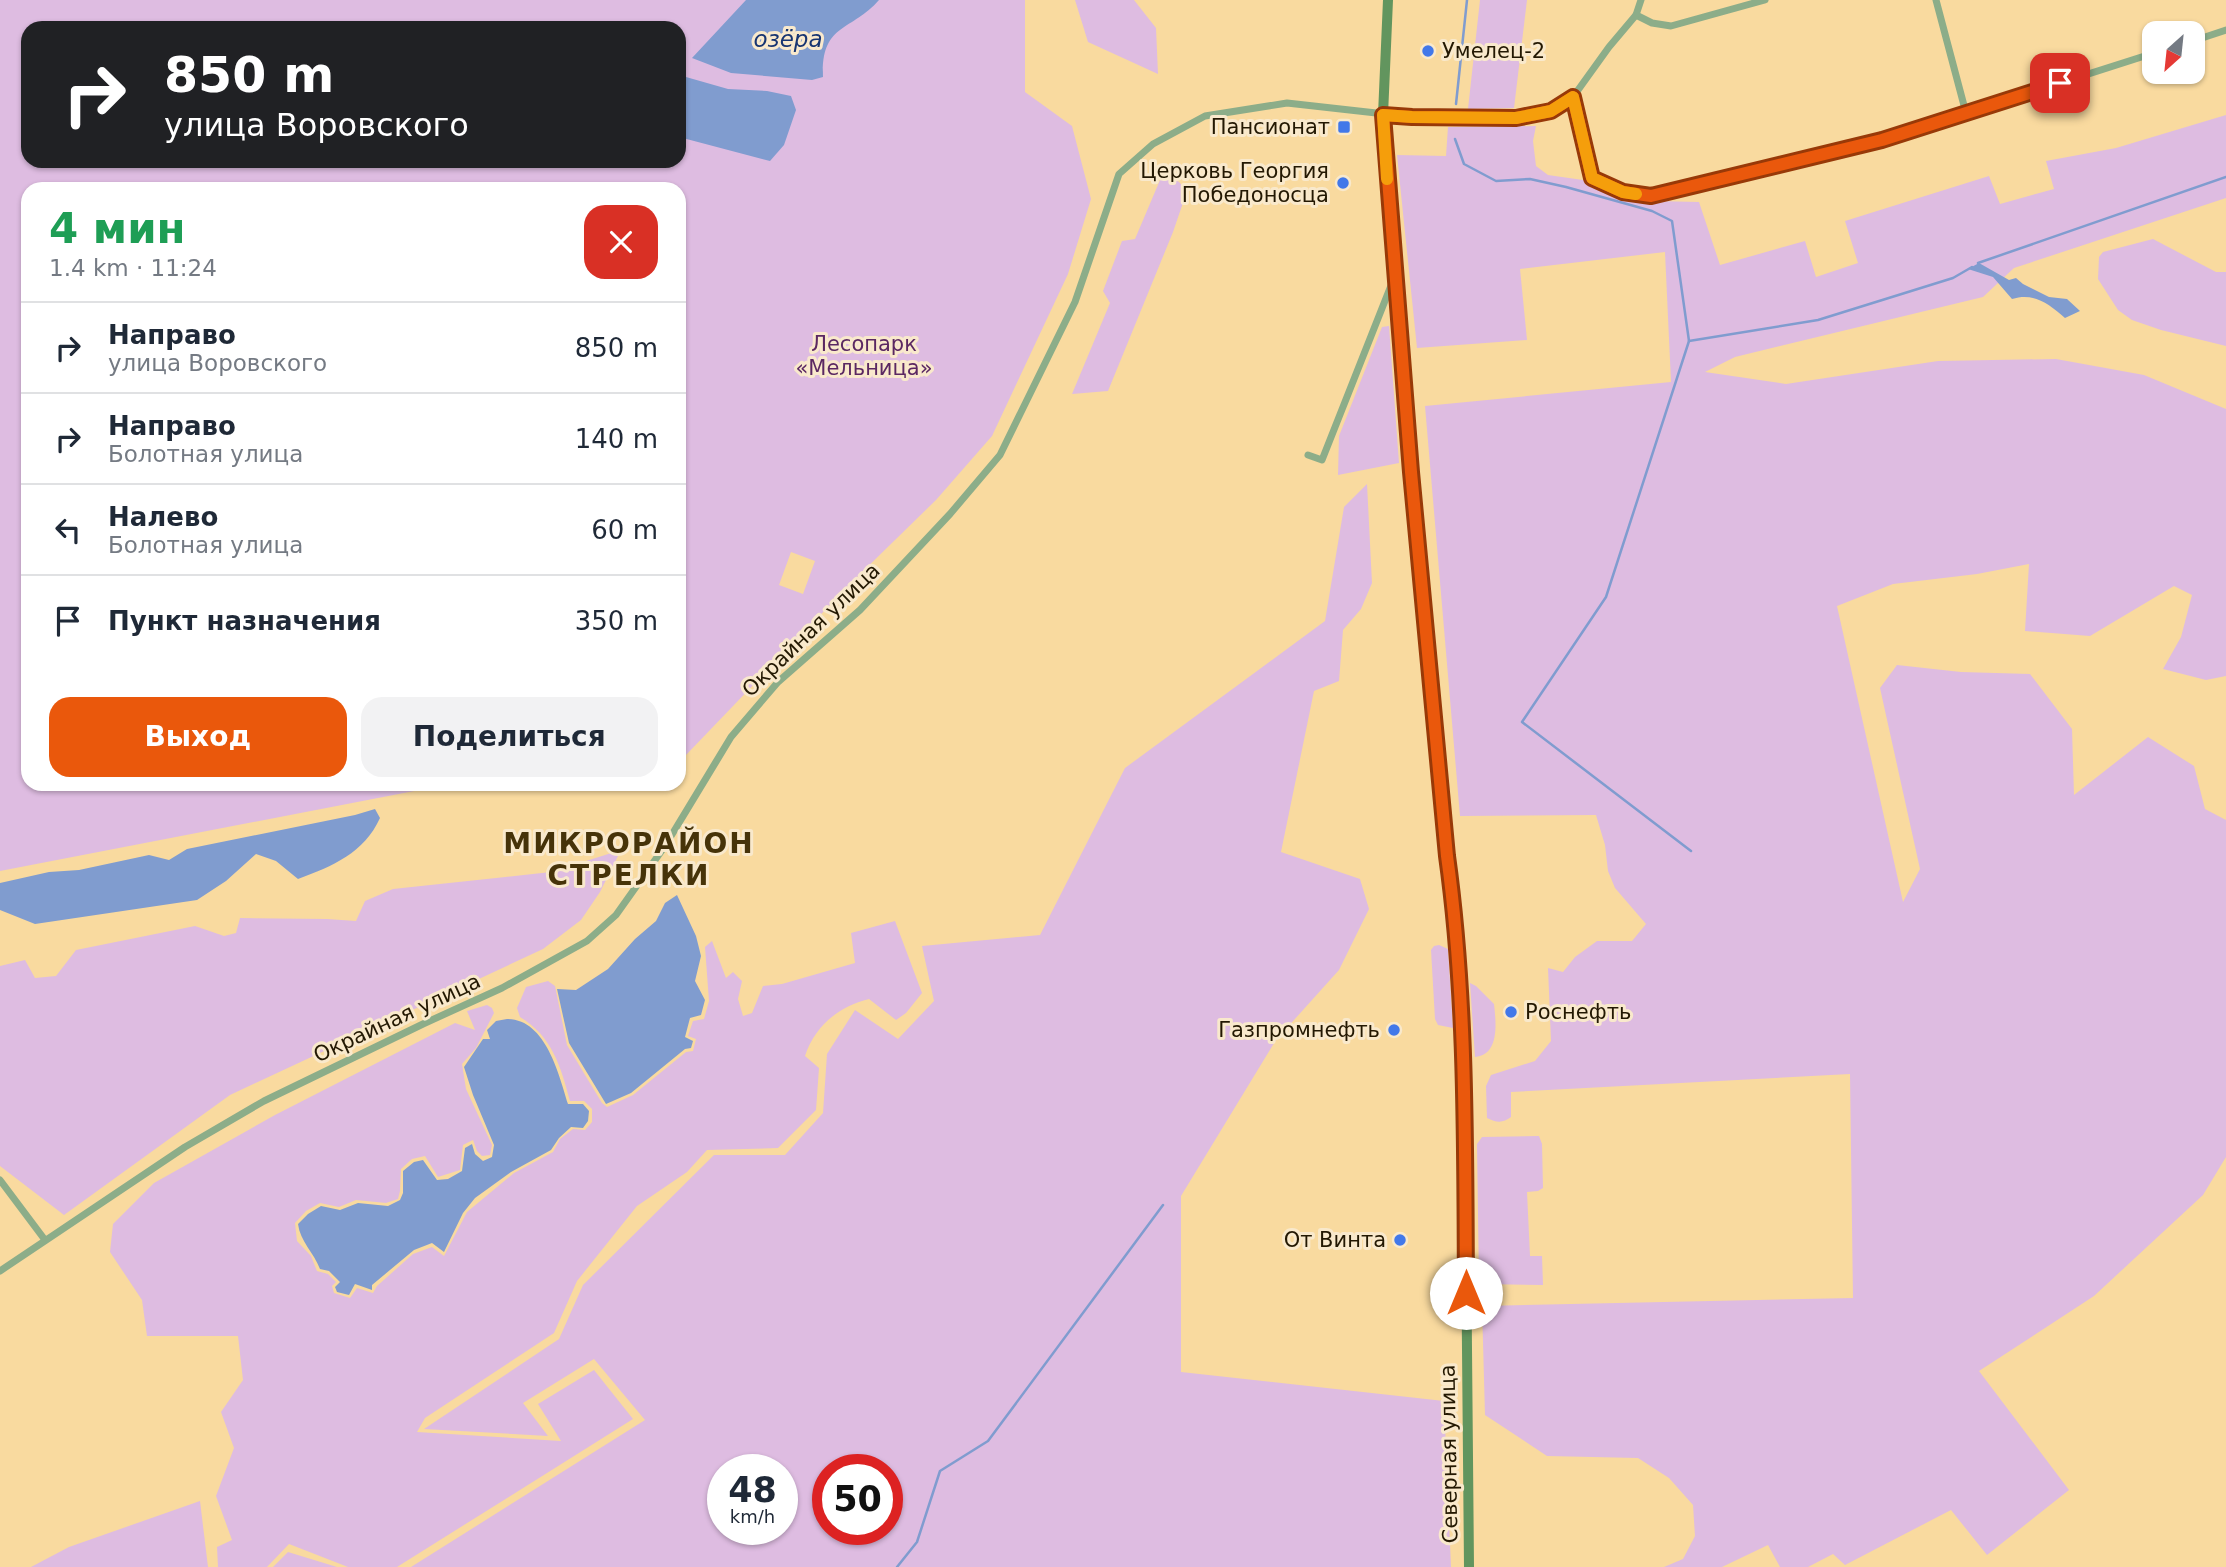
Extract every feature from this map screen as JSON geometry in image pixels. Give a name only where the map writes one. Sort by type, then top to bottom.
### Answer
[{"type":"main road","name":"Северная улица","points":[[1388,0],[1383,115],[1412,486],[1454,907],[1465,1131],[1469,1567]]},
{"type":"street","points":[[1641,0],[1636,15],[1573,97],[1592,178],[1623,192],[1651,196],[1882,140],[2142,57]]},
{"type":"street","points":[[1636,15],[1652,23],[1671,26],[1765,0]]},
{"type":"street","points":[[1936,0],[1966,113]]},
{"type":"street","points":[[2205,37],[2226,30]]},
{"type":"street","name":"Окрайная улица","points":[[0,1271],[185,1147],[264,1101],[502,988],[587,941],[616,915],[665,846],[731,737],[778,682],[860,610],[950,514],[1000,455],[1074,302],[1119,174],[1153,144],[1205,116],[1287,103],[1412,117],[1516,118],[1551,111],[1573,97]]},
{"type":"street","points":[[1308,456],[1322,460],[1396,274]]},
{"type":"street","points":[[0,1180],[45,1240]]},
{"type":"green space","name":"Лесопарк «Мельница»","points":[[0,0],[1025,0],[1025,92],[1072,126],[1091,199],[1068,274],[992,436],[936,500],[852,582],[686,755],[686,182],[21,182],[21,791],[414,791],[0,871]],"holes":[[[791,552],[815,561],[803,594],[779,585]]]},
{"type":"green space","points":[[1075,0],[1134,0],[1156,28],[1158,74],[1088,42]]},
{"type":"green space","points":[[1480,0],[1527,0],[1514,108],[1468,109]]},
{"type":"green space","points":[[2226,115],[2226,198],[2014,268],[1983,297],[1735,357],[1705,372],[1786,384],[1938,361],[2056,359],[2144,375],[2226,409],[2226,676],[2206,680],[2163,669],[2181,637],[2192,595],[2174,586],[2090,636],[2025,631],[2029,564],[1977,574],[1893,584],[1837,606],[1903,902],[1920,869],[1880,688],[1897,665],[1961,672],[2030,674],[2072,729],[2074,795],[2148,737],[2194,766],[2205,809],[2226,820],[2226,1157],[2203,1195],[2094,1296],[1979,1371],[2069,1490],[1987,1555],[1951,1510],[1845,1565],[1833,1554],[1808,1567],[1780,1567],[1768,1545],[1722,1567],[1664,1567],[1683,1559],[1695,1536],[1693,1505],[1669,1478],[1638,1458],[1547,1456],[1485,1415],[1482,1306],[1853,1298],[1850,1074],[1511,1092],[1511,1117],[1500,1122],[1487,1118],[1486,1086],[1491,1075],[1535,1061],[1551,1041],[1548,968],[1563,972],[1575,957],[1597,941],[1632,941],[1646,924],[1615,888],[1608,871],[1605,845],[1596,815],[1460,816],[1425,406],[1671,382],[1665,252],[1520,269],[1527,340],[1417,348],[1397,155],[1446,156],[1448,127],[1536,126],[1533,141],[1536,166],[1548,175],[1583,180],[1618,194],[1654,201],[1699,202],[1720,265],[1805,241],[1816,277],[1858,263],[1845,221],[1989,176],[2000,204],[2054,189],[2046,161],[2116,148]]},
{"type":"green space","points":[[1163,173],[1179,182],[1187,191],[1108,391],[1072,394],[1110,303],[1103,291],[1122,241],[1135,239]]},
{"type":"green space","points":[[2153,239],[2216,272],[2226,272],[2226,346],[2161,330],[2132,320],[2118,310],[2098,279],[2099,257],[2103,252]]},
{"type":"green space","points":[[1389,326],[1399,463],[1338,475],[1339,436],[1382,327]]},
{"type":"green space","points":[[1367,484],[1372,583],[1361,609],[1343,630],[1339,681],[1314,691],[1281,852],[1360,879],[1369,909],[1339,970],[1276,1040],[1181,1196],[1181,1372],[1444,1401],[1451,1567],[411,1567],[645,1420],[594,1359],[523,1403],[548,1436],[424,1429],[559,1339],[583,1285],[714,1155],[785,1155],[823,1113],[827,1054],[855,1010],[898,1039],[934,1001],[922,946],[1040,935],[1125,768],[1325,621],[1344,507]]},
{"type":"green space","points":[[621,850],[600,892],[581,920],[543,949],[230,1095],[64,1215],[0,1166],[0,966],[25,960],[35,978],[56,976],[76,950],[195,926],[224,936],[236,933],[240,918],[356,921],[365,901],[393,889],[551,872]]},
{"type":"green space","points":[[895,921],[922,993],[906,1013],[896,1020],[869,999],[847,1007],[821,1027],[805,1056],[819,1068],[816,1110],[778,1148],[707,1150],[687,1172],[637,1206],[577,1281],[554,1333],[425,1418],[417,1432],[561,1441],[538,1404],[594,1370],[633,1419],[397,1567],[348,1567],[289,1544],[267,1567],[218,1567],[217,1547],[232,1540],[216,1496],[234,1448],[221,1412],[243,1380],[238,1336],[147,1336],[142,1300],[110,1252],[113,1224],[154,1183],[275,1115],[455,1023],[475,1030],[467,1011],[487,1005],[494,1013],[476,1048],[462,1064],[466,1089],[492,1145],[490,1155],[482,1156],[473,1140],[463,1145],[460,1170],[438,1177],[425,1156],[412,1159],[401,1169],[398,1199],[386,1203],[356,1200],[339,1207],[320,1203],[306,1211],[295,1223],[297,1241],[311,1256],[317,1271],[328,1274],[336,1282],[332,1286],[334,1293],[350,1298],[357,1288],[373,1293],[377,1286],[413,1254],[432,1247],[444,1256],[467,1212],[514,1173],[553,1152],[560,1139],[573,1129],[585,1130],[592,1122],[592,1109],[584,1101],[570,1101],[559,1064],[548,1043],[520,1017],[517,1008],[526,987],[548,981],[555,986],[567,1045],[607,1107],[633,1095],[686,1052],[693,1051],[696,1039],[688,1036],[693,1021],[704,1019],[709,1001],[705,947],[712,941],[726,978],[733,972],[742,981],[738,999],[743,1016],[752,1013],[763,986],[782,984],[855,963],[851,933]]},
{"type":"green space","points":[[1439,945],[1448,949],[1453,1028],[1438,1025],[1435,1019],[1431,950]]},
{"type":"green space","points":[[1470,983],[1494,1004],[1493,1044],[1483,1055],[1475,1057]]},
{"type":"green space","points":[[1539,1136],[1542,1144],[1543,1188],[1527,1192],[1530,1256],[1542,1256],[1543,1285],[1479,1284],[1477,1144],[1482,1137]]},
{"type":"green space","points":[[200,1501],[208,1567],[31,1567],[69,1547]]},
{"type":"green space","points":[[288,1552],[337,1567],[273,1567]]},
{"type":"water","name":"озёра","points":[[746,0],[879,0],[832,37],[824,60],[823,77],[812,80],[731,73],[692,58]]},
{"type":"water","points":[[686,77],[728,89],[767,91],[791,96],[796,110],[784,145],[770,161],[686,139]]},
{"type":"water","points":[[1979,263],[2009,280],[2016,278],[2049,297],[2067,299],[2080,311],[2065,318],[2034,298],[2012,299],[1993,277],[1968,269]]},
{"type":"water","points":[[375,809],[380,818],[356,849],[335,863],[298,879],[276,861],[256,854],[226,881],[197,900],[35,924],[0,910],[0,883],[149,855],[169,860],[187,849]]},
{"type":"water","points":[[677,895],[696,936],[701,956],[695,981],[705,1000],[701,1015],[690,1018],[685,1037],[693,1041],[691,1048],[685,1049],[631,1093],[606,1104],[569,1043],[557,989],[576,990],[608,969],[635,939],[656,921],[665,903]]},
{"type":"water","points":[[496,1021],[520,1021],[532,1028],[541,1038],[555,1064],[568,1104],[583,1104],[589,1111],[588,1121],[583,1128],[571,1127],[551,1150],[511,1172],[475,1198],[463,1213],[444,1252],[432,1243],[414,1250],[372,1285],[372,1290],[355,1284],[349,1295],[337,1292],[335,1287],[340,1282],[329,1271],[320,1269],[301,1236],[298,1224],[321,1206],[340,1210],[358,1203],[388,1206],[400,1200],[403,1193],[403,1171],[414,1162],[423,1160],[437,1180],[448,1179],[462,1171],[465,1148],[472,1144],[475,1154],[483,1161],[492,1157],[494,1145],[464,1067],[483,1039],[490,1039],[487,1030]]},
{"type":"waterway","points":[[1456,104],[1467,0]]},
{"type":"waterway","points":[[1455,139],[1464,164],[1496,181],[1530,179],[1566,187],[1652,211],[1672,221],[1689,341],[1818,320],[1953,278],[1972,267]]},
{"type":"waterway","points":[[1978,263],[2226,177]]},
{"type":"waterway","points":[[1689,341],[1606,597],[1522,722],[1691,851]]},
{"type":"waterway","points":[[897,1567],[917,1542],[940,1471],[988,1441],[1163,1205]]},
{"type":"slow traffic","points":[[1387,179],[1383,115],[1516,118],[1551,111],[1573,97],[1592,178],[1623,192],[1636,194]]},
{"type":"place","name":"Умелец-2","points":[[1428,51]]},
{"type":"place","name":"Пансионат","points":[[1344,127]]},
{"type":"place","name":"Церковь Георгия Победоносца","points":[[1343,183]]},
{"type":"place","name":"Роснефть","points":[[1511,1012]]},
{"type":"place","name":"Газпромнефть","points":[[1394,1030]]},
{"type":"place","name":"От Винта","points":[[1400,1240]]},
{"type":"district","name":"МИКРОРАЙОН СТРЕЛКИ","points":[[629,859]]},
{"type":"route","points":[[1466,1293],[1464,1088],[1454,907],[1411,472],[1383,115],[1516,118],[1551,111],[1573,97],[1592,178],[1623,192],[1651,196],[1882,140],[2060,83]]}]
